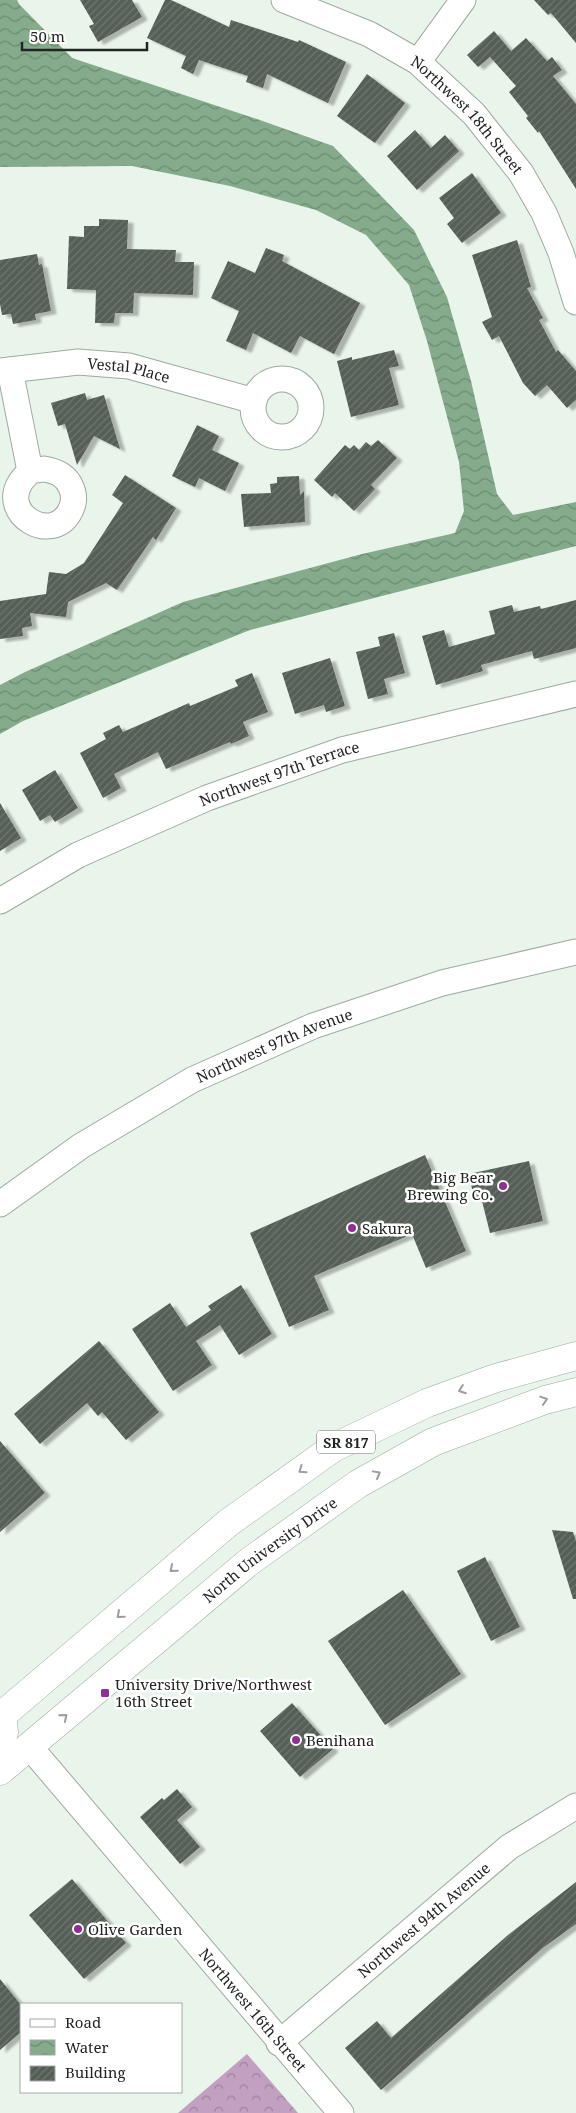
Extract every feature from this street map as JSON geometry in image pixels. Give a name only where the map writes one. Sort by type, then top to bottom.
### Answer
[{"type":"main road","name":"SR 817","points":[[1,1715],[228,1523],[333,1448],[427,1402],[496,1378],[576,1356]]},
{"type":"main road","points":[[505,1415],[513,1398],[526,1384],[576,1360]]},
{"type":"main road","points":[[433,1442],[485,1401],[496,1378]]},
{"type":"main road","name":"North University Drive","points":[[0,1771],[250,1560],[358,1484],[433,1442],[545,1400],[576,1392]]},
{"type":"main road","points":[[29,1746],[27,1727],[29,1713],[90,1640]]},
{"type":"main road","points":[[0,1744],[4,1732],[1,1715]]},
{"type":"street","name":"Northwest 18th Street","points":[[284,0],[369,34],[418,62],[474,114],[522,173],[544,213],[561,253],[576,302]]},
{"type":"street","points":[[418,62],[463,0]]},
{"type":"street","name":"Vestal Place","points":[[5,370],[78,362],[129,366],[254,402]]},
{"type":"street","points":[[5,370],[30,471]]},
{"type":"street","name":"Northwest 97th Terrace","points":[[0,901],[78,855],[216,794],[342,750],[576,694]]},
{"type":"street","name":"Northwest 97th Avenue","points":[[0,1204],[81,1146],[192,1080],[313,1026],[442,983],[576,952]]},
{"type":"street","name":"Northwest 16th Street","points":[[29,1746],[279,2043],[341,2113]]},
{"type":"street","name":"Northwest 94th Avenue","points":[[279,2043],[509,1847],[576,1806]]},
{"type":"green space","points":[[247,2054],[298,2113],[178,2113]]},
{"type":"water","points":[[0,0],[17,0],[72,58],[333,146],[414,230],[447,297],[471,381],[497,494],[513,515],[576,502],[576,546],[250,630],[23,721],[0,734],[0,685],[25,672],[183,602],[362,554],[455,533],[464,511],[459,462],[427,341],[409,285],[366,235],[316,210],[230,186],[132,166],[0,167]]},
{"type":"building","points":[[80,0],[132,0],[142,17],[98,42],[89,26],[94,24]]},
{"type":"building","points":[[165,0],[171,0],[229,27],[231,20],[298,42],[299,40],[346,62],[328,103],[267,74],[263,88],[246,82],[248,76],[199,60],[193,74],[181,68],[186,56],[147,38]]},
{"type":"building","points":[[534,0],[576,0],[576,43],[551,13],[548,15]]},
{"type":"building","points":[[494,31],[511,51],[526,38],[547,61],[552,57],[562,70],[553,76],[576,104],[576,189],[539,131],[538,133],[526,118],[528,116],[509,92],[516,86],[490,57],[478,67],[467,55]]},
{"type":"building","points":[[367,74],[405,103],[375,143],[337,116]]},
{"type":"building","points":[[415,130],[431,148],[445,135],[459,151],[417,190],[387,156]]},
{"type":"building","points":[[472,173],[501,213],[462,243],[447,224],[454,218],[439,198]]},
{"type":"building","points":[[99,219],[128,220],[127,249],[176,250],[175,262],[194,262],[193,295],[134,293],[133,313],[115,313],[114,323],[95,323],[96,290],[67,289],[69,236],[84,237],[84,226],[99,226]]},
{"type":"building","points":[[517,240],[531,287],[527,288],[543,318],[539,320],[556,352],[558,350],[576,371],[576,400],[567,408],[547,385],[535,396],[523,383],[499,336],[492,340],[482,322],[492,317],[472,255]]},
{"type":"building","points":[[266,248],[284,255],[282,261],[360,303],[334,354],[300,336],[291,353],[253,333],[246,350],[226,341],[239,311],[211,298],[228,261],[255,273]]},
{"type":"building","points":[[37,254],[39,265],[42,264],[51,311],[35,314],[36,320],[13,324],[11,314],[2,315],[0,304],[0,260]]},
{"type":"building","points":[[394,350],[399,366],[389,368],[399,405],[351,417],[337,361],[352,357],[352,360]]},
{"type":"building","points":[[85,393],[87,400],[104,395],[120,449],[94,436],[77,465],[65,424],[58,426],[51,403]]},
{"type":"building","points":[[197,425],[219,436],[212,450],[239,463],[225,491],[199,478],[195,487],[172,476]]},
{"type":"building","points":[[378,440],[397,458],[371,485],[375,489],[354,511],[335,493],[332,497],[314,480],[345,445],[350,449],[354,445],[359,450],[366,442],[371,446]]},
{"type":"building","points":[[125,475],[176,508],[156,540],[153,537],[117,590],[106,583],[68,602],[66,617],[30,613],[32,626],[22,628],[23,636],[0,639],[0,601],[46,594],[49,572],[66,574],[84,563],[123,503],[112,495]]},
{"type":"building","points":[[299,476],[300,495],[304,491],[305,522],[244,527],[241,494],[271,493],[270,484],[277,483],[277,477]]},
{"type":"building","points":[[576,600],[576,648],[534,659],[532,651],[481,665],[483,671],[436,685],[422,636],[444,630],[449,647],[495,634],[489,611],[512,605],[514,612],[540,606],[541,609]]},
{"type":"building","points":[[394,633],[405,673],[384,679],[388,694],[368,699],[356,652],[380,646],[378,637]]},
{"type":"building","points":[[330,658],[345,706],[326,712],[324,705],[295,714],[282,673]]},
{"type":"building","points":[[252,673],[268,712],[243,722],[249,736],[166,769],[158,752],[114,774],[121,788],[103,798],[80,753],[106,739],[103,733],[119,725],[123,732],[189,703],[190,706],[238,686],[235,680]]},
{"type":"building","points":[[55,770],[78,808],[55,822],[50,815],[40,821],[22,790]]},
{"type":"building","points":[[0,803],[21,838],[0,851]]},
{"type":"building","points":[[425,1155],[466,1251],[426,1268],[412,1234],[314,1276],[329,1310],[289,1327],[250,1233]]},
{"type":"building","name":"Big Bear Brewing Co.","points":[[529,1161],[543,1221],[490,1233],[481,1197],[474,1199],[469,1174]]},
{"type":"building","points":[[241,1285],[272,1334],[239,1355],[220,1325],[196,1341],[212,1365],[173,1391],[132,1329],[170,1303],[186,1327],[211,1310],[208,1306]]},
{"type":"building","points":[[99,1341],[159,1412],[126,1440],[102,1412],[98,1416],[87,1403],[40,1444],[14,1414]]},
{"type":"building","points":[[0,1441],[45,1493],[0,1532]]},
{"type":"building","points":[[552,1530],[573,1532],[576,1541],[576,1599],[573,1599]]},
{"type":"building","points":[[485,1557],[520,1627],[491,1641],[457,1571]]},
{"type":"building","points":[[403,1590],[461,1674],[385,1725],[328,1641]]},
{"type":"building","name":"Benihana","points":[[292,1703],[333,1749],[300,1777],[260,1731]]},
{"type":"building","points":[[177,1789],[192,1807],[177,1820],[200,1847],[180,1864],[140,1817],[162,1798],[164,1800]]},
{"type":"building","name":"Olive Garden","points":[[72,1879],[126,1943],[84,1979],[29,1915]]},
{"type":"building","points":[[576,1882],[576,1924],[544,1947],[381,2090],[345,2048],[377,2021],[391,2038],[508,1935]]},
{"type":"building","points":[[0,1979],[20,2004],[20,2033],[0,2050]]},
{"type":"place","name":"Big Bear Brewing Co.","points":[[503,1186]]},
{"type":"place","name":"Sakura","points":[[352,1228]]},
{"type":"place","name":"University Drive/Northwest 16th Street","points":[[105,1693]]},
{"type":"place","name":"Benihana","points":[[296,1740]]},
{"type":"place","name":"Olive Garden","points":[[78,1929]]}]
